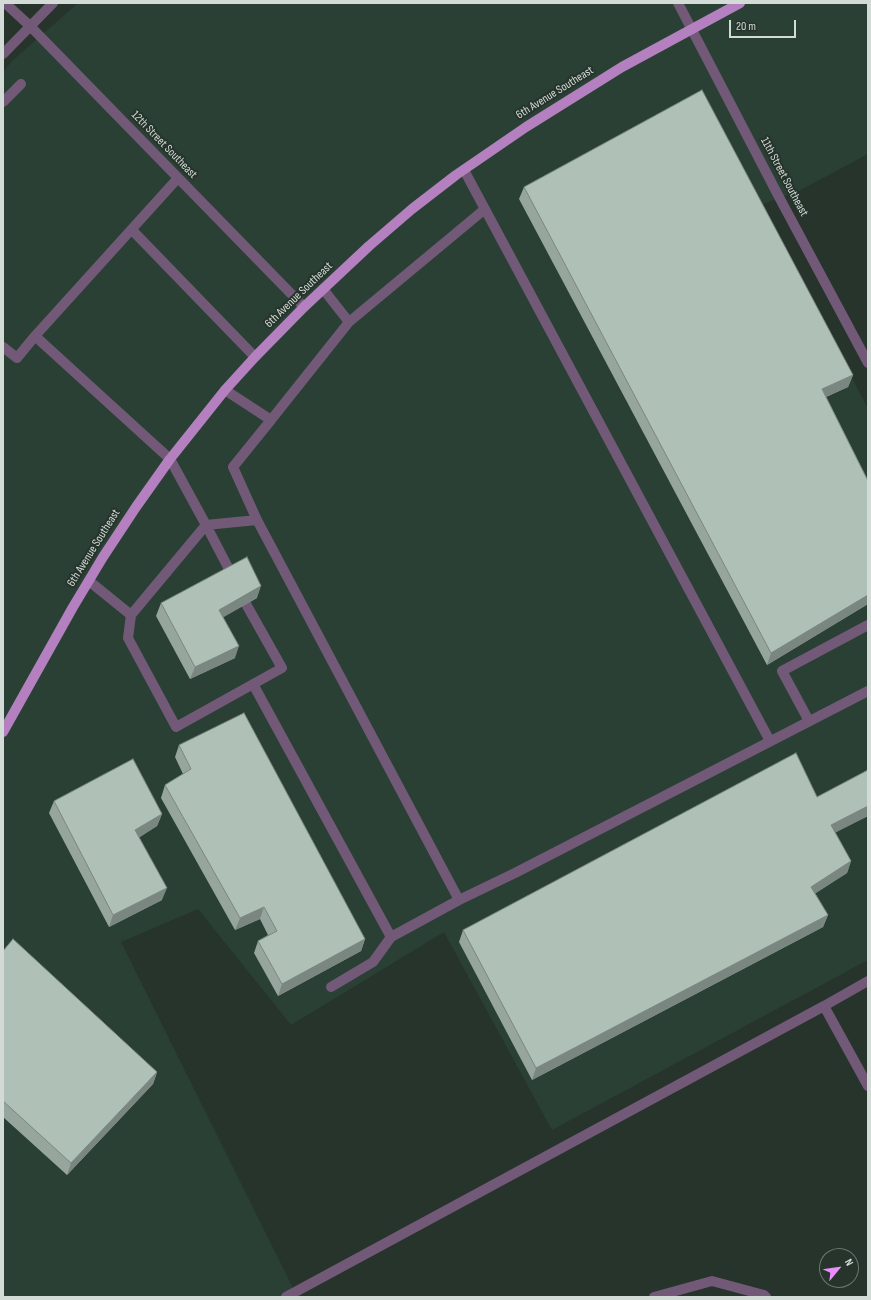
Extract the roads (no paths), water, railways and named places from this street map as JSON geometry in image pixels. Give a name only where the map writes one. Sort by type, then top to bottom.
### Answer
[{"type":"main road","name":"6th Avenue Southeast","points":[[3,732],[89,581],[136,507],[170,459],[225,390],[254,357],[304,307],[369,246],[407,214],[464,170],[526,127],[622,67],[740,3]]},
{"type":"street","name":"12th Street Southeast","points":[[5,3],[30,26],[304,307]]},
{"type":"street","points":[[3,54],[53,3]]},
{"type":"street","name":"11th Street Southeast","points":[[678,3],[868,363]]},
{"type":"street","points":[[3,102],[21,84]]},
{"type":"street","points":[[464,170],[770,741]]},
{"type":"street","points":[[3,347],[17,358],[35,336],[178,178]]},
{"type":"street","points":[[460,900],[257,520],[233,467],[349,322],[485,209]]},
{"type":"street","points":[[132,230],[254,357]]},
{"type":"street","points":[[323,289],[349,322]]},
{"type":"street","points":[[35,336],[170,459],[232,575]]},
{"type":"street","points":[[225,390],[271,420]]},
{"type":"street","points":[[246,604],[282,668],[176,727],[128,638],[131,615],[206,526],[257,520]]},
{"type":"street","points":[[89,581],[131,615]]},
{"type":"street","points":[[809,721],[782,671],[868,625]]},
{"type":"street","points":[[253,684],[391,937]]},
{"type":"street","points":[[331,987],[373,962],[391,937],[460,900],[868,691]]},
{"type":"street","points":[[286,1297],[868,981]]},
{"type":"street","points":[[824,1006],[868,1086]]},
{"type":"street","points":[[654,1297],[712,1281],[764,1295],[766,1297]]}]
